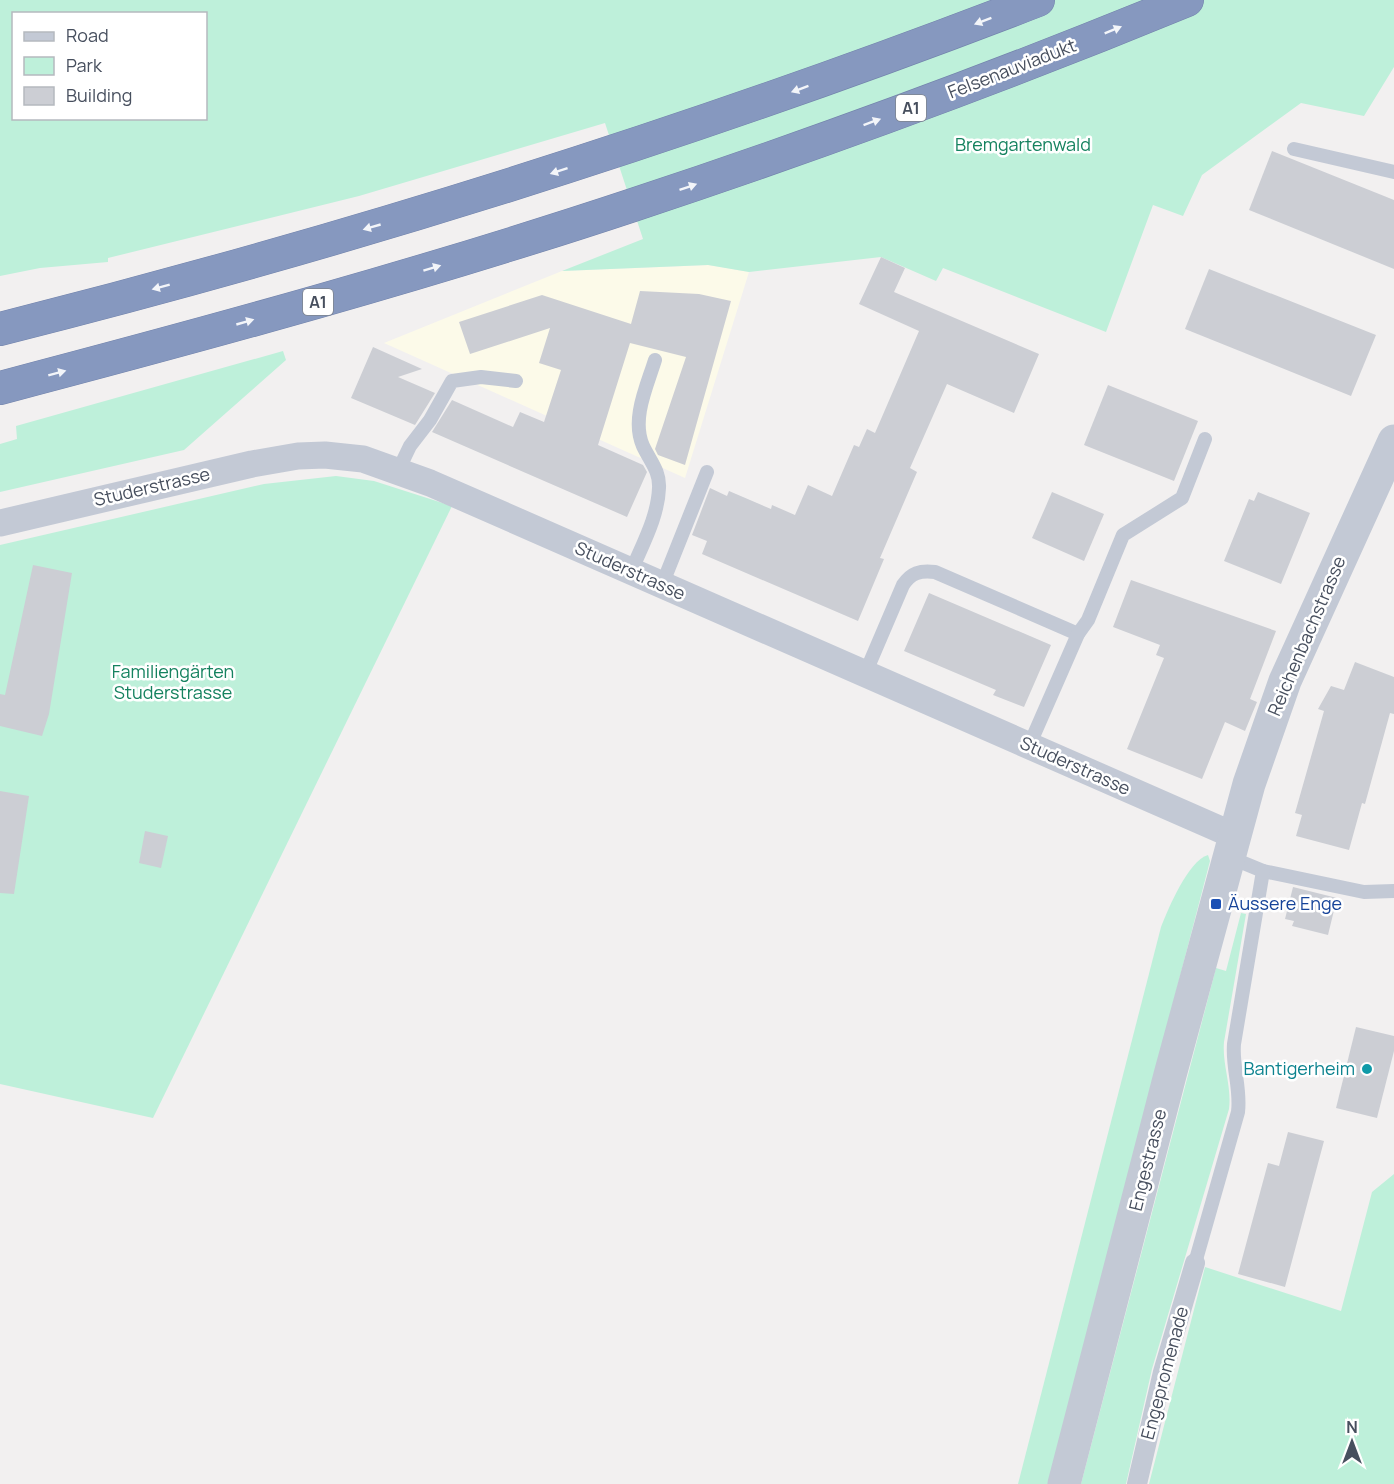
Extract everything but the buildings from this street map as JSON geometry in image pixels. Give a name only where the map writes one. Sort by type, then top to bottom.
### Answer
[{"type":"highway","points":[[0,329],[228,269],[456,203],[615,153],[764,102],[1038,0]]},
{"type":"highway","name":"Felsenauviadukt","points":[[0,388],[330,298],[632,206],[969,86],[1187,0]]},
{"type":"street","name":"Reichenbachstrasse","points":[[1232,846],[1261,747],[1286,681],[1394,441]]},
{"type":"street","name":"Studerstrasse","points":[[0,523],[252,464],[298,456],[325,455],[363,459],[398,471],[1029,746],[1232,846]]},
{"type":"street","name":"Engestrasse","points":[[1064,1484],[1232,846]]},
{"type":"street","name":"Engepromenade","points":[[1137,1484],[1163,1372],[1195,1263]]},
{"type":"lane","points":[[1294,149],[1394,172]]},
{"type":"lane","points":[[631,572],[657,507],[659,488],[657,471],[638,430],[639,415],[655,360]]},
{"type":"lane","points":[[398,471],[410,446],[430,420],[452,381],[481,377],[516,381]]},
{"type":"lane","points":[[1029,746],[1078,634],[1088,620],[1123,535],[1182,498],[1205,439]]},
{"type":"lane","points":[[662,585],[707,472]]},
{"type":"lane","points":[[865,674],[903,585],[908,578],[920,572],[935,572],[1078,634]]},
{"type":"lane","points":[[1232,846],[1263,871],[1364,892],[1394,891]]},
{"type":"lane","points":[[1195,1263],[1238,1112],[1239,1092],[1233,1060],[1234,1044],[1263,871]]},
{"type":"shaded area","points":[[709,265],[749,272],[685,478],[384,343],[562,271]]},
{"type":"green space","name":"Bremgartenwald","points":[[0,0],[1394,0],[1394,67],[1364,116],[1301,103],[1202,175],[1183,216],[1153,205],[1106,332],[943,268],[936,281],[881,257],[749,272],[708,265],[562,271],[643,239],[605,123],[359,196],[108,258],[108,262],[40,268],[0,276]]},
{"type":"green space","points":[[283,351],[286,360],[184,450],[0,492],[0,444],[17,439],[16,426]]},
{"type":"green space","name":"Familiengärten Studerstrasse","points":[[336,476],[374,481],[452,506],[153,1118],[0,1084],[0,545],[264,484]]},
{"type":"green space","points":[[1208,855],[1210,861],[1048,1484],[1018,1484],[1161,927],[1186,876],[1193,866]]},
{"type":"green space","points":[[1241,913],[1246,914],[1224,1042],[1229,1109],[1152,1369],[1126,1484],[1081,1484],[1216,968],[1226,971]]},
{"type":"green space","points":[[1394,1174],[1394,1484],[1149,1484],[1205,1267],[1341,1311],[1372,1192]]},
{"type":"place","name":"Äussere Enge","points":[[1216,904]]},
{"type":"place","name":"Bantigerheim","points":[[1367,1069]]}]
